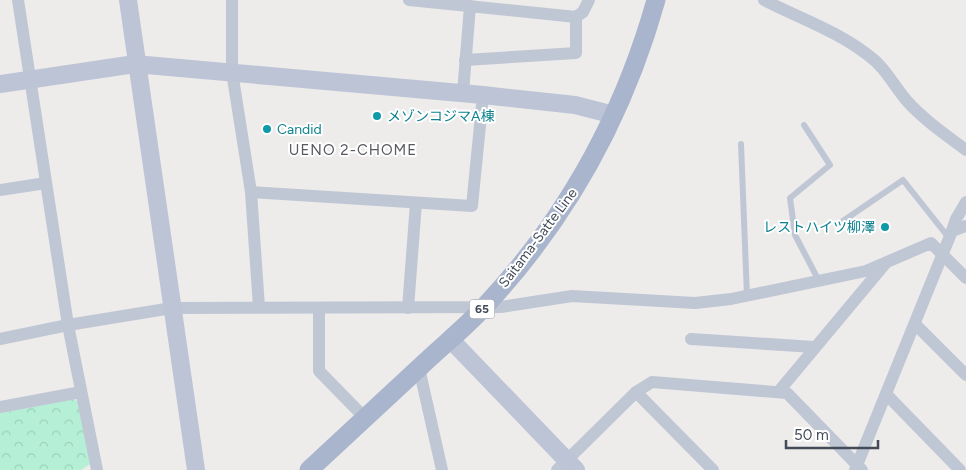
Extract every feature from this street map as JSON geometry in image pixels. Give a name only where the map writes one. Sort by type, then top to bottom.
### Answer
[{"type":"main road","name":"Saitama-Satte Line","points":[[309,470],[485,306],[531,252],[569,199],[614,115],[647,32],[656,0]]},
{"type":"street","points":[[18,0],[68,325],[97,470]]},
{"type":"street","points":[[128,0],[135,64],[196,470]]},
{"type":"street","points":[[232,0],[232,72],[251,192],[259,307]]},
{"type":"street","points":[[415,0],[576,17],[582,12],[589,0]]},
{"type":"street","points":[[764,0],[816,25],[870,56],[882,68],[908,102],[934,126],[966,150]]},
{"type":"street","points":[[463,93],[470,6]]},
{"type":"street","points":[[465,60],[576,53],[576,17]]},
{"type":"street","points":[[0,84],[135,64],[483,95],[575,106],[614,115]]},
{"type":"street","points":[[251,192],[472,206],[483,95]]},
{"type":"street","points":[[0,190],[46,183]]},
{"type":"street","points":[[450,339],[566,467],[636,392],[652,382],[787,393],[858,469],[956,219],[966,202]]},
{"type":"street","points":[[408,308],[416,203]]},
{"type":"street","points":[[951,234],[966,226]]},
{"type":"street","points":[[0,339],[68,325],[172,308],[501,307],[572,296],[695,303],[747,296],[866,271],[931,243],[966,278]]},
{"type":"street","points":[[779,391],[886,263]]},
{"type":"street","points":[[319,308],[320,371],[365,418]]},
{"type":"street","points":[[914,324],[966,375]]},
{"type":"street","points":[[691,339],[814,347]]},
{"type":"street","points":[[419,368],[442,470]]},
{"type":"street","points":[[0,408],[81,392]]},
{"type":"street","points":[[636,392],[713,470]]},
{"type":"street","points":[[886,394],[960,470]]},
{"type":"lane","points":[[804,125],[830,165],[790,198],[795,235],[819,281]]},
{"type":"lane","points":[[741,144],[747,296]]},
{"type":"lane","points":[[837,225],[903,180],[951,234]]},
{"type":"green space","points":[[74,399],[78,402],[90,464],[81,470],[0,470],[0,413]]},
{"type":"place","name":"メゾンコジマA棟","points":[[377,116]]},
{"type":"place","name":"Candid","points":[[267,129]]},
{"type":"place","name":"レストハイツ柳澤","points":[[885,227]]},
{"type":"district","name":"UENO 2-CHOME","points":[[353,150]]}]
